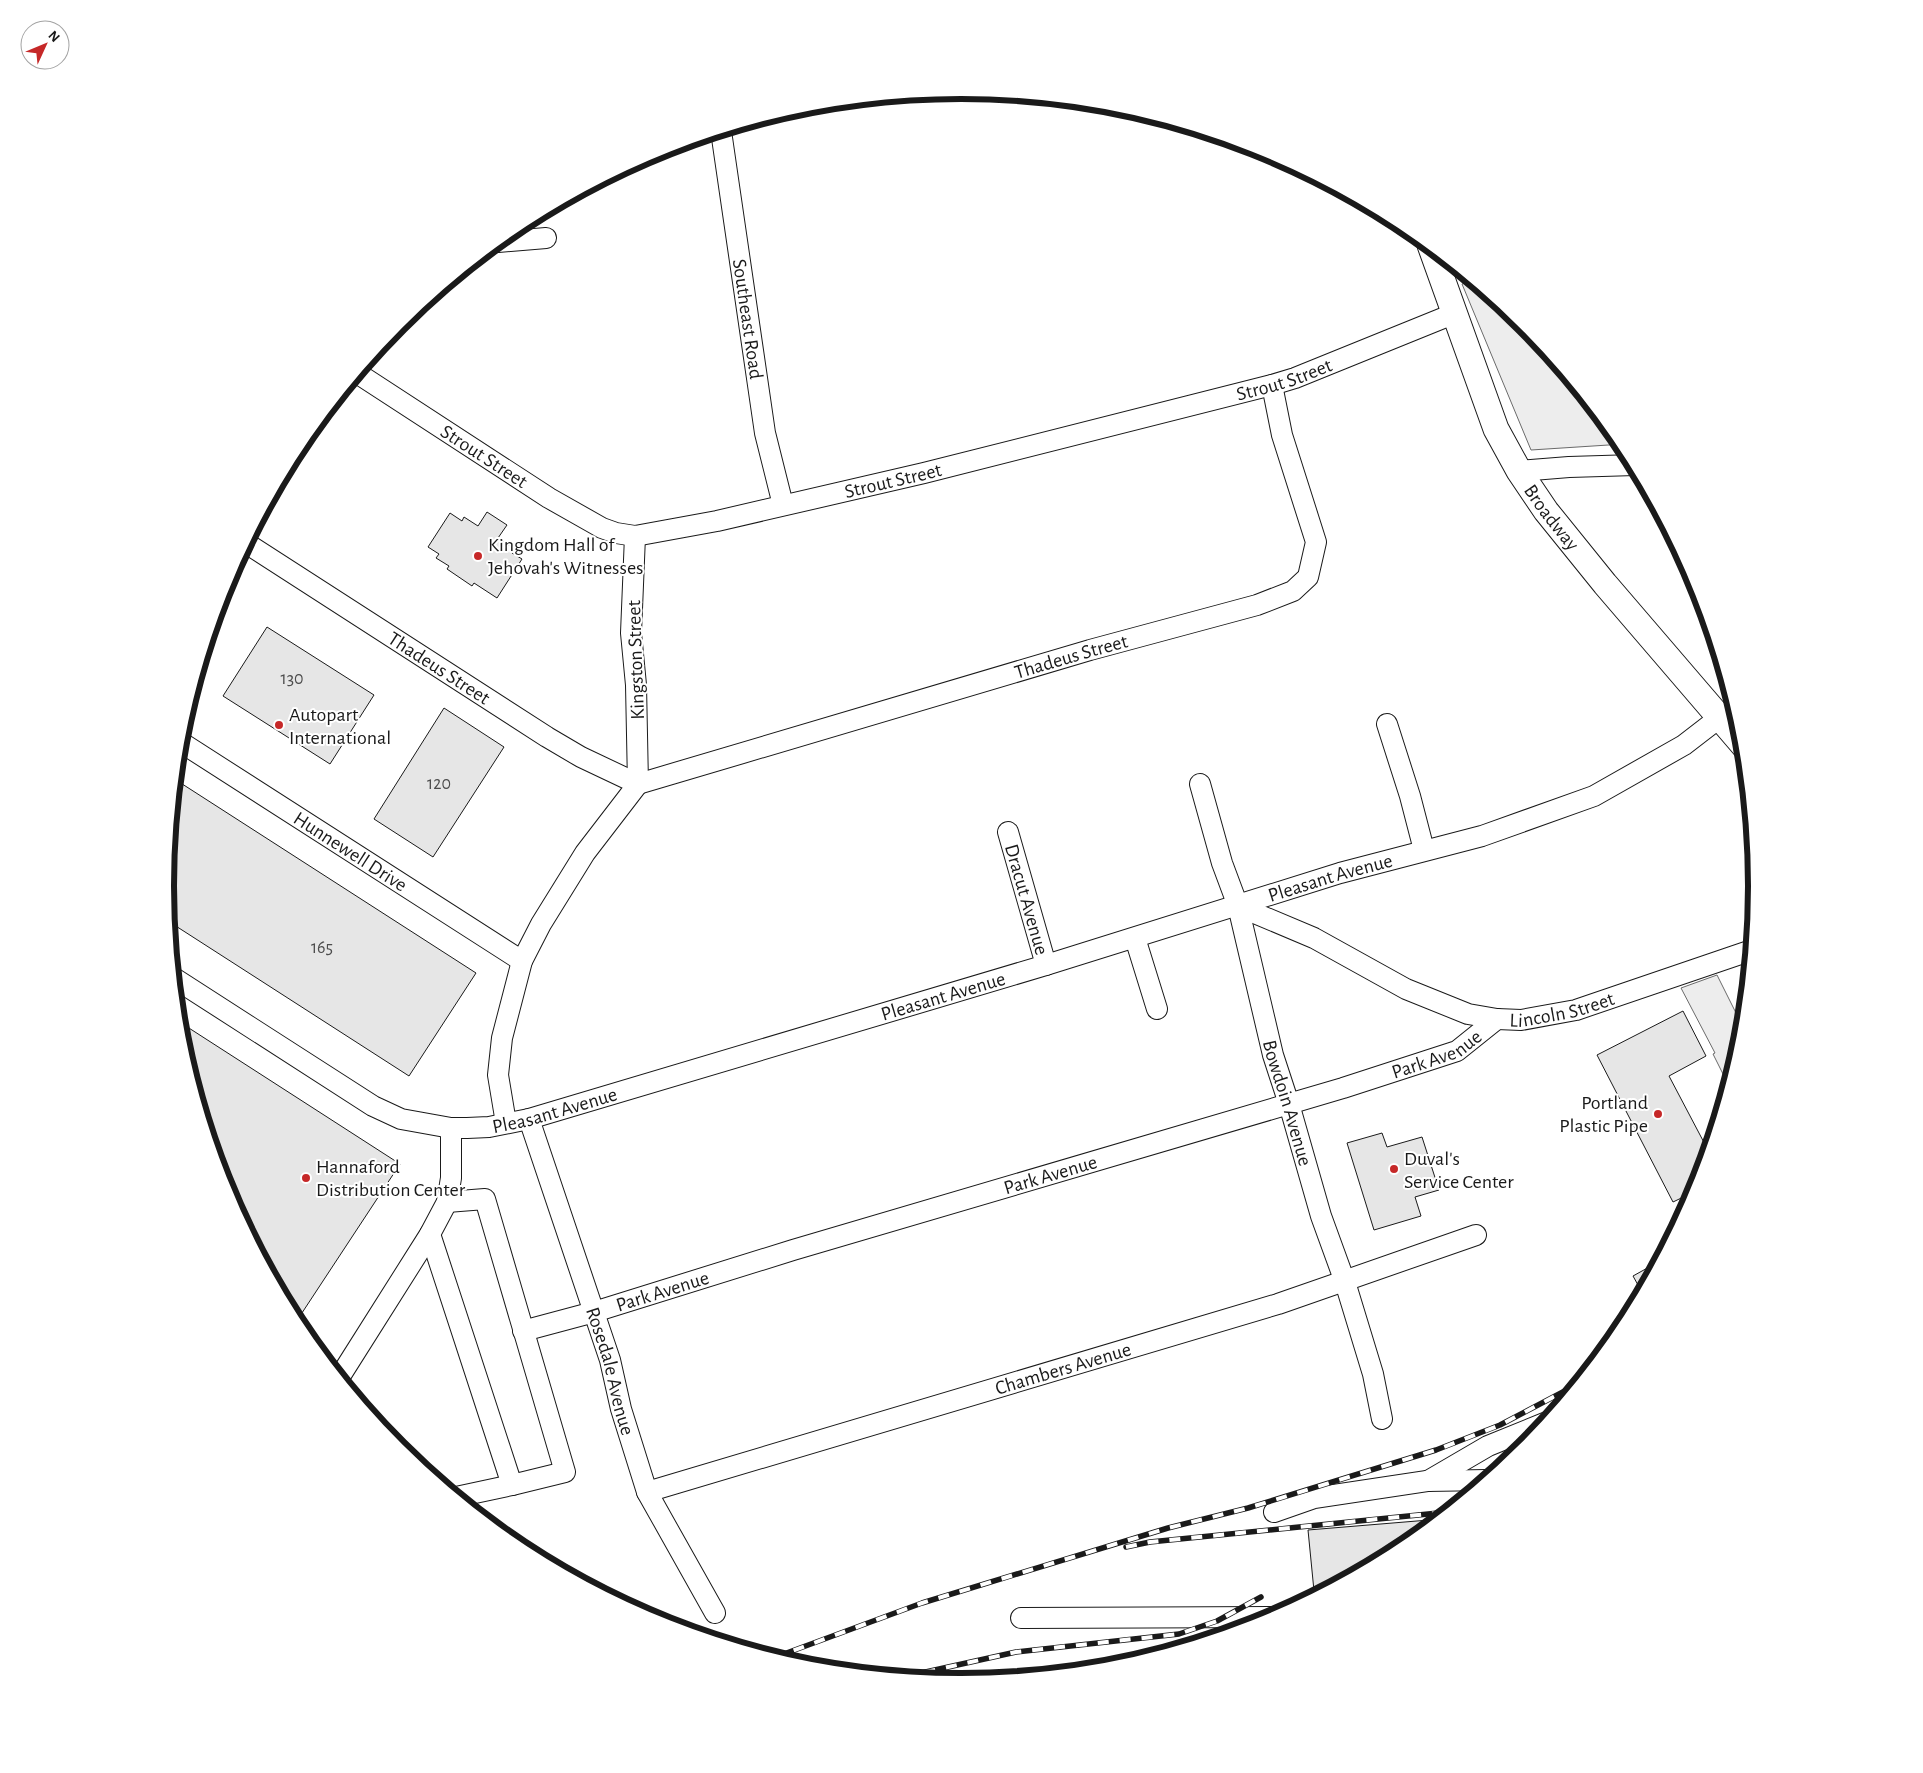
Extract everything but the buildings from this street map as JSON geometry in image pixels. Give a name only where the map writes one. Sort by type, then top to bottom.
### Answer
[{"type":"main road","name":"Broadway","points":[[1434,257],[1496,429],[1519,472],[1546,511],[1734,735]]},
{"type":"street","name":"Southeast Road","points":[[722,137],[765,432],[783,505]]},
{"type":"street","points":[[512,241],[546,238]]},
{"type":"street","name":"Strout Street","points":[[362,376],[548,498],[602,528],[616,533],[635,536],[717,521],[924,474],[1272,385],[1295,378],[1453,314]]},
{"type":"street","name":"Thadeus Street","points":[[251,546],[581,758],[638,784],[1098,648],[1257,605],[1293,591],[1308,577],[1316,542],[1282,435],[1272,385]]},
{"type":"street","points":[[1519,472],[1569,467],[1626,465]]},
{"type":"street","name":"Kingston Street","points":[[635,536],[631,633],[636,685],[638,784]]},
{"type":"street","name":"Pleasant Avenue","points":[[179,981],[373,1106],[409,1121],[450,1128],[489,1127],[529,1119],[1046,966],[1340,873],[1482,836],[1594,796],[1684,745],[1719,718]]},
{"type":"street","points":[[1387,724],[1410,796],[1424,850]]},
{"type":"street","name":"Hunnewell Drive","points":[[187,746],[522,961]]},
{"type":"street","points":[[506,1124],[498,1075],[502,1038],[522,961],[541,924],[585,854],[638,784]]},
{"type":"street","name":"Bowdoin Avenue","points":[[1200,784],[1222,863],[1238,906],[1273,1056],[1289,1104],[1321,1216],[1345,1282],[1373,1374],[1382,1419]]},
{"type":"street","name":"Dracut Avenue","points":[[1008,832],[1046,966]]},
{"type":"street","name":"Lincoln Street","points":[[1238,906],[1314,938],[1406,989],[1468,1014],[1497,1019],[1521,1020],[1576,1010],[1746,957]]},
{"type":"street","points":[[1135,938],[1157,1009]]},
{"type":"street","name":"Park Avenue","points":[[523,1331],[594,1312],[793,1250],[1289,1104],[1457,1051],[1497,1019]]},
{"type":"street","name":"Rosedale Avenue","points":[[529,1119],[594,1312],[647,1492],[715,1613]]},
{"type":"street","points":[[342,1373],[430,1234],[447,1202],[451,1178],[450,1128]]},
{"type":"street","points":[[447,1202],[485,1199],[565,1472],[463,1496]]},
{"type":"street","points":[[430,1234],[512,1485]]},
{"type":"street","name":"Chambers Avenue","points":[[647,1492],[901,1418],[1345,1282],[1476,1234]]},
{"type":"street","points":[[1427,1481],[1488,1446],[1535,1427]]},
{"type":"street","points":[[1274,1512],[1314,1498],[1427,1481],[1480,1480]]},
{"type":"street","points":[[1021,1618],[1255,1617]]},
{"type":"shaded area","points":[[1467,283],[1519,329],[1554,367],[1613,445],[1531,450],[1462,284]]},
{"type":"shaded area","points":[[1717,975],[1738,1017],[1725,1078],[1713,1054],[1715,1053],[1681,988]]},
{"type":"railway","points":[[785,1654],[922,1603],[1168,1528],[1248,1508],[1436,1450],[1500,1425],[1567,1390]]},
{"type":"railway","points":[[1126,1547],[1150,1542],[1438,1513]]},
{"type":"railway","points":[[920,1673],[1016,1652],[1179,1634],[1217,1621],[1261,1597]]},
{"type":"place","name":"Kingdom Hall of Jehovah's Witnesses","points":[[478,556]]},
{"type":"place","name":"Autopart International","points":[[279,725]]},
{"type":"place","name":"Portland Plastic Pipe","points":[[1658,1114]]},
{"type":"place","name":"Duval's Service Center","points":[[1394,1169]]},
{"type":"place","name":"Hannaford Distribution Center","points":[[306,1178]]}]
